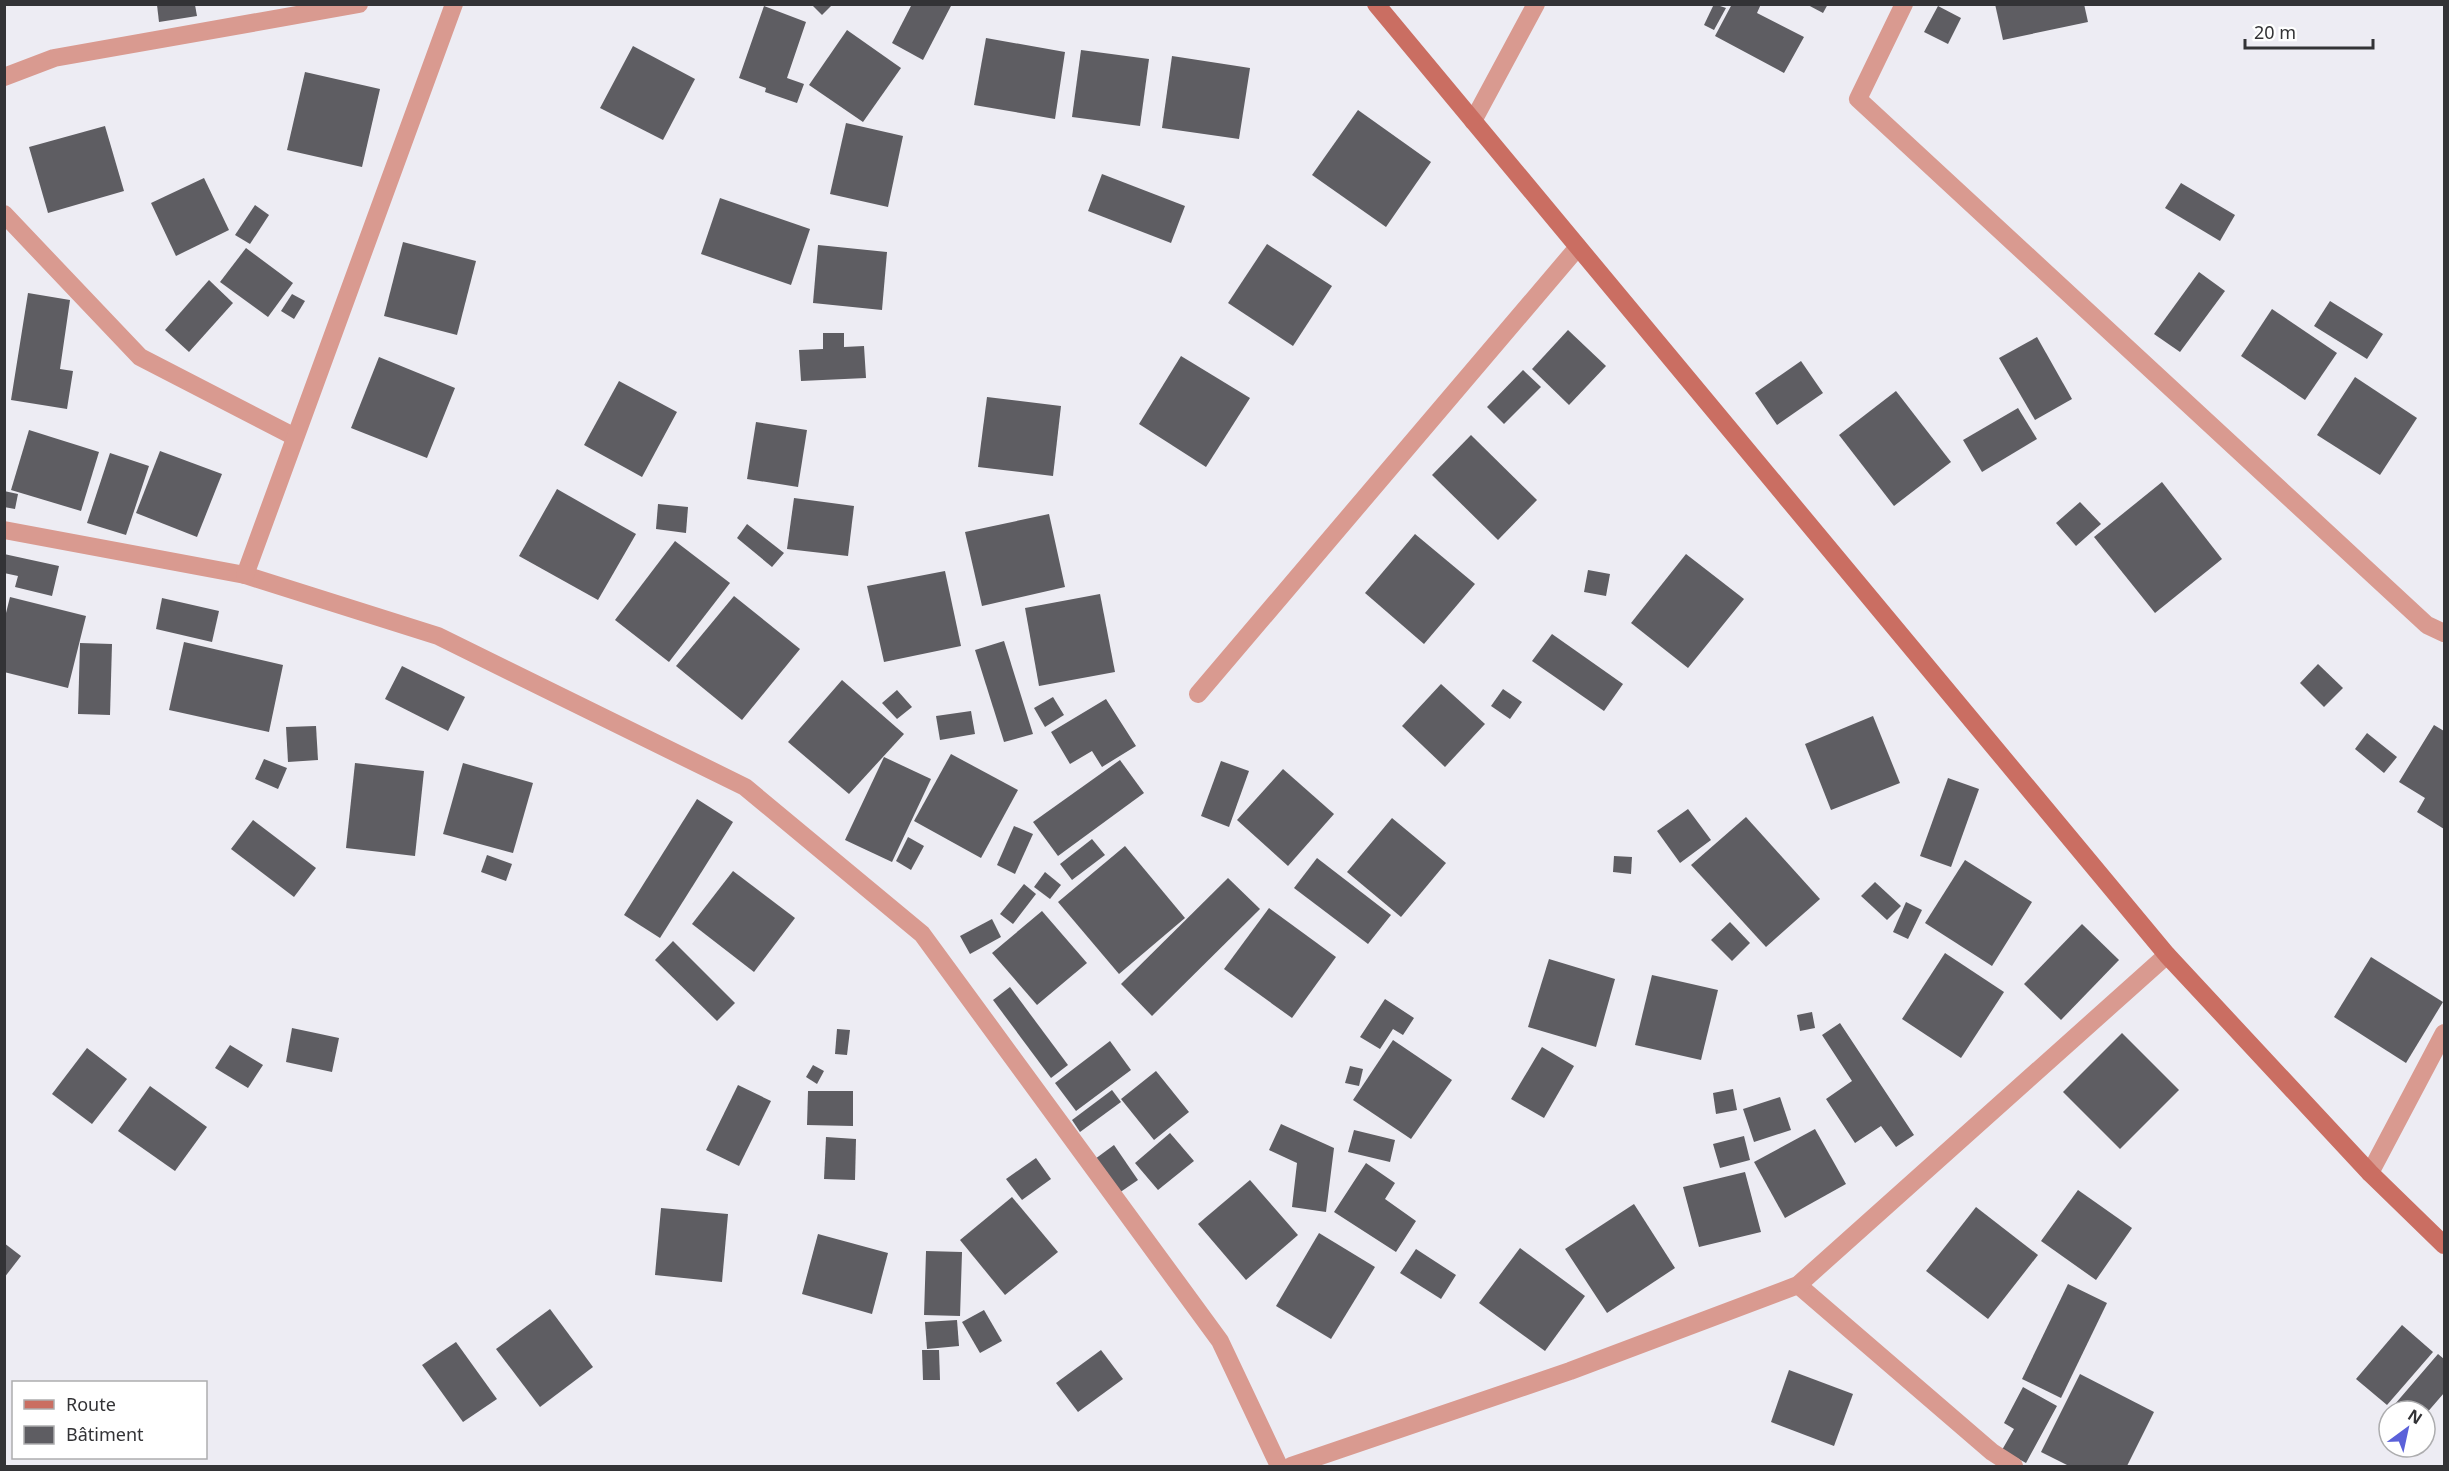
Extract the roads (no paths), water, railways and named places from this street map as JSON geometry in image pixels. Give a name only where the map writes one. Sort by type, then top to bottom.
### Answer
[{"type":"street","points":[[4,77],[54,58],[359,4]]},
{"type":"street","points":[[245,575],[454,4]]},
{"type":"street","points":[[1376,4],[2167,955],[2370,1173],[2445,1245]]},
{"type":"street","points":[[1473,121],[1536,4]]},
{"type":"street","points":[[1904,4],[1858,99],[2427,625],[2445,633]]},
{"type":"street","points":[[4,214],[140,357],[295,437]]},
{"type":"street","points":[[1198,694],[1578,247]]},
{"type":"street","points":[[4,531],[245,575],[438,636],[745,787],[922,934],[1220,1341],[1280,1467]]},
{"type":"street","points":[[1291,1467],[1570,1371],[1798,1285],[2167,955]]},
{"type":"street","points":[[2370,1173],[2445,1033]]},
{"type":"street","points":[[1798,1285],[1992,1452],[2014,1467]]}]
